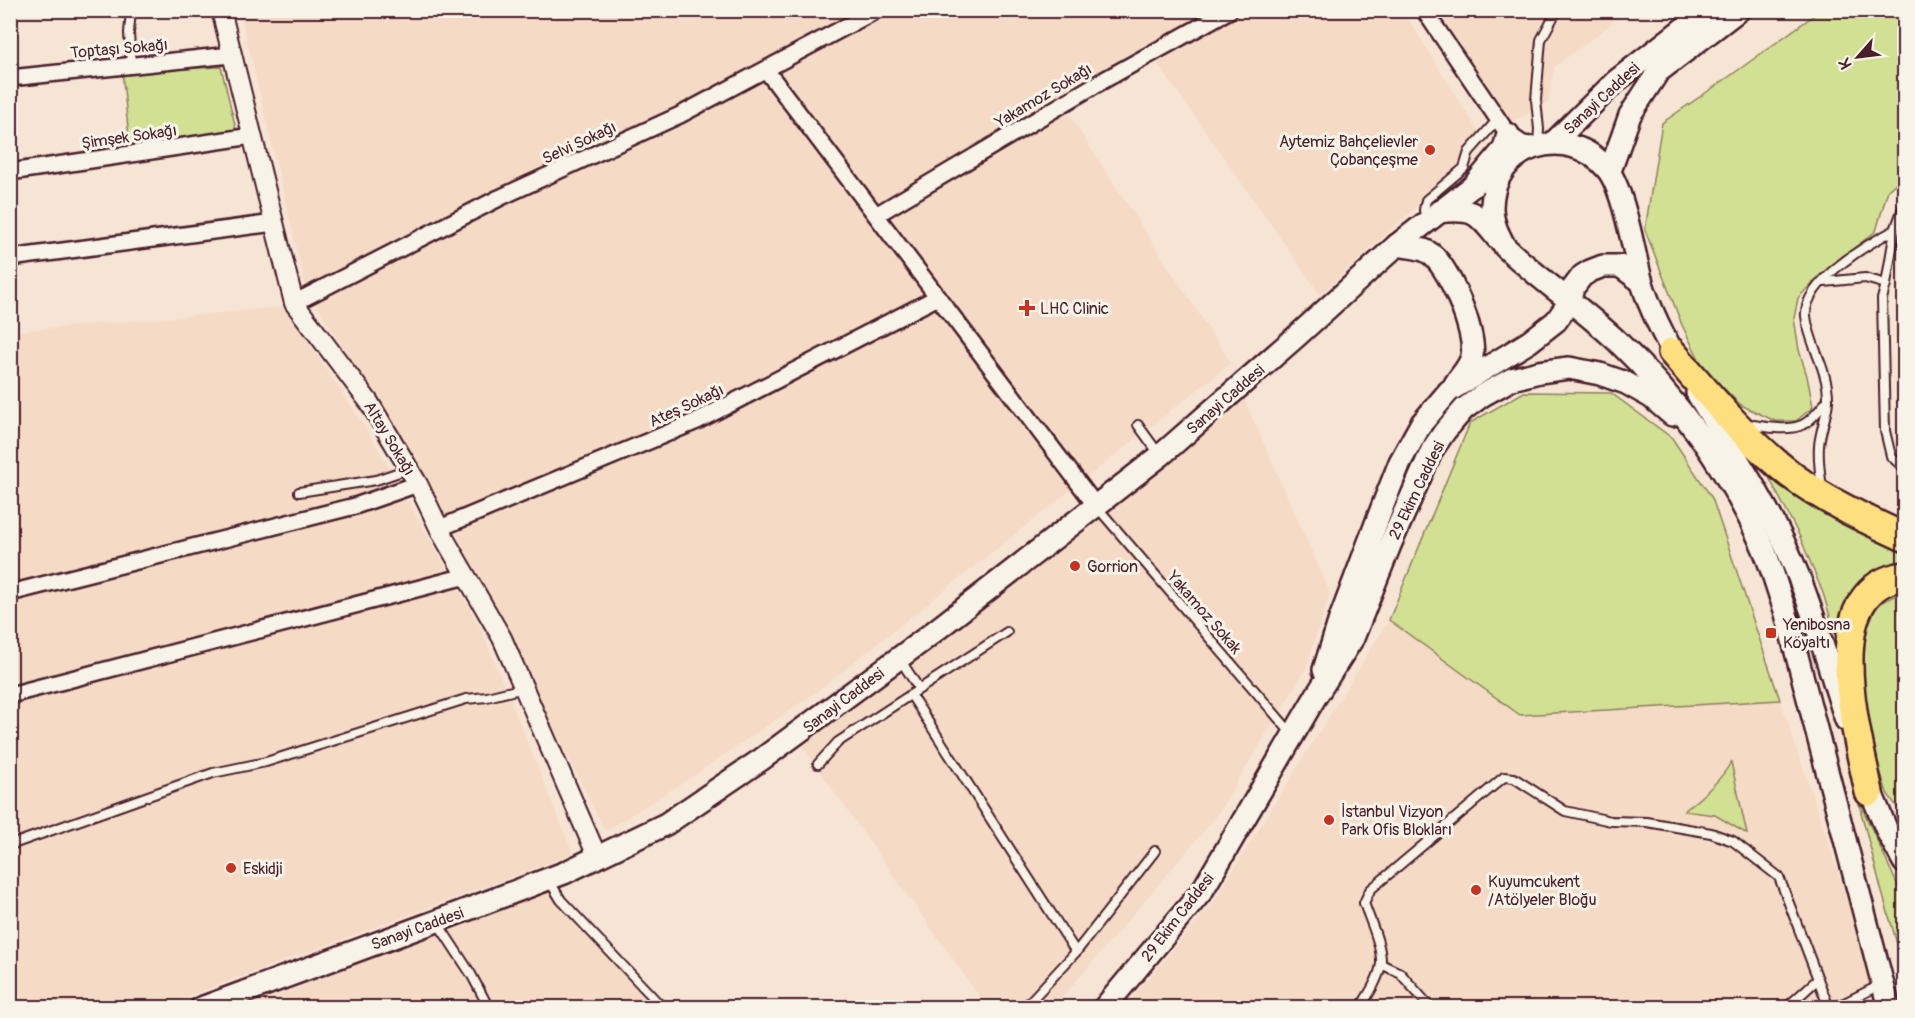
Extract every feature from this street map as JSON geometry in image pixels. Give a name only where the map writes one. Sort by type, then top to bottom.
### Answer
[{"type":"highway","points":[[1672,351],[1732,421],[1790,474],[1824,497],[1905,537]]},
{"type":"highway","points":[[1869,792],[1849,680],[1853,621],[1871,591],[1886,582],[1905,576]]},
{"type":"main road","name":"Sanayi Caddesi","points":[[1505,247],[1495,228],[1492,208],[1498,177],[1507,166],[1522,153],[1545,144],[1616,81],[1707,10]]},
{"type":"main road","name":"Sanayi Caddesi","points":[[1610,171],[1630,115],[1658,72],[1740,10]]},
{"type":"main road","name":"Sanayi Caddesi","points":[[201,1008],[548,879],[675,817],[762,759],[900,658],[1160,456],[1396,245],[1473,186],[1504,149],[1503,127]]},
{"type":"main road","points":[[1545,144],[1567,144],[1584,149],[1610,171],[1617,187],[1654,318],[1711,417],[1742,464],[1789,554],[1821,634],[1869,792],[1887,833],[1905,862]]},
{"type":"main road","points":[[1432,217],[1463,210],[1476,215],[1505,247],[1569,303],[1616,340],[1667,393],[1740,498],[1763,547],[1785,610],[1889,1008]]},
{"type":"main road","points":[[1396,245],[1428,251],[1442,265],[1462,304],[1473,335],[1472,356],[1466,369],[1449,391]]},
{"type":"main road","name":"29 Ekim Caddesi","points":[[1316,696],[1340,619],[1400,462],[1421,424],[1449,391],[1529,342],[1556,321],[1569,303],[1573,288],[1582,276],[1603,266],[1620,266],[1642,282]]},
{"type":"main road","name":"29 Ekim Caddesi","points":[[1104,1008],[1202,891],[1316,696],[1353,638],[1390,544],[1432,450],[1464,410],[1483,395],[1512,379],[1569,368],[1600,374],[1626,383],[1651,397],[1707,448]]},
{"type":"main road","points":[[1884,983],[1898,1008]]},
{"type":"street","name":"Altay Sokağı","points":[[221,10],[294,303],[369,402],[414,476],[466,576],[502,638],[597,856]]},
{"type":"street","name":"Selvi Sokağı","points":[[294,303],[499,198],[680,115],[877,10]]},
{"type":"street","name":"Yakamoz Sokağı","points":[[876,215],[1095,85],[1230,10]]},
{"type":"street","points":[[1424,10],[1503,127],[1523,144],[1545,144]]},
{"type":"street","name":"Toptaşı Sokağı","points":[[10,78],[231,55]]},
{"type":"street","points":[[766,70],[1096,506]]},
{"type":"street","name":"Şimşek Sokağı","points":[[10,172],[252,136]]},
{"type":"street","points":[[10,258],[274,223]]},
{"type":"street","name":"Ateş Sokağı","points":[[440,528],[697,421],[938,297]]},
{"type":"street","points":[[10,593],[355,506],[414,476]]},
{"type":"street","points":[[10,695],[466,576]]},
{"type":"lane","points":[[131,10],[129,33],[131,65]]},
{"type":"lane","points":[[1545,144],[1539,129],[1536,100],[1541,40],[1557,10]]},
{"type":"lane","points":[[1905,205],[1895,230],[1882,299],[1885,431],[1891,456],[1905,468]]},
{"type":"lane","points":[[1824,497],[1819,465],[1819,446],[1828,400],[1823,367],[1806,315],[1810,297],[1837,266],[1870,243],[1895,230]]},
{"type":"lane","points":[[1824,282],[1865,278],[1886,284]]},
{"type":"lane","points":[[1732,421],[1789,428],[1803,425],[1828,400]]},
{"type":"lane","points":[[1138,425],[1160,456]]},
{"type":"lane","points":[[299,492],[414,476]]},
{"type":"lane","name":"Yakamoz Sokak","points":[[1096,506],[1293,735]]},
{"type":"lane","points":[[818,764],[838,742],[1007,632]]},
{"type":"lane","points":[[900,658],[919,689]]},
{"type":"lane","points":[[10,845],[213,773],[267,762],[466,699],[487,697],[524,688]]},
{"type":"lane","points":[[911,695],[1076,952]]},
{"type":"lane","points":[[1360,1008],[1371,990],[1381,964],[1378,945],[1364,903],[1370,890],[1504,777],[1514,778],[1523,783],[1565,811],[1611,821],[1647,822],[1711,833],[1733,841],[1779,877],[1829,1008]]},
{"type":"lane","points":[[1024,1008],[1076,952],[1155,851]]},
{"type":"lane","points":[[548,879],[561,900],[663,1008]]},
{"type":"lane","points":[[437,921],[471,974],[489,1008]]},
{"type":"lane","points":[[1381,964],[1400,973],[1431,1008]]},
{"type":"lane","points":[[1786,1008],[1818,979]]},
{"type":"lane","points":[[1834,1008],[1884,983]]},
{"type":"shaded area","points":[[240,11],[1403,11],[1486,144],[1320,294],[1155,60],[1067,112],[1231,363],[812,695],[687,780],[605,831],[456,532],[306,287]]},
{"type":"shaded area","points":[[1435,11],[1625,11],[1554,67],[1548,102],[1512,122]]},
{"type":"shaded area","points":[[285,307],[370,435],[481,629],[573,854],[159,1007],[11,1008],[11,332]]},
{"type":"shaded area","points":[[1244,399],[1330,593],[1305,670],[1215,818],[1054,1007],[987,1007],[799,742],[1103,510]]},
{"type":"shaded area","points":[[1389,620],[1520,715],[1780,700],[1862,942],[1875,1007],[1123,1008],[1213,903]]},
{"type":"shaded area","points":[[554,890],[666,1008],[243,1008]]},
{"type":"green space","points":[[1820,11],[1904,11],[1904,176],[1888,190],[1876,231],[1821,274],[1798,298],[1794,318],[1813,407],[1796,421],[1775,421],[1741,405],[1704,369],[1682,325],[1645,230],[1662,123]]},
{"type":"green space","points":[[221,67],[237,133],[130,147],[122,71]]},
{"type":"green space","points":[[1524,392],[1611,393],[1672,438],[1712,498],[1780,700],[1520,715],[1389,620],[1470,423]]},
{"type":"green space","points":[[1763,466],[1835,520],[1904,554],[1904,566],[1838,643],[1823,593],[1800,537]]},
{"type":"green space","points":[[1904,591],[1904,817],[1887,793],[1867,728],[1859,646],[1869,616],[1881,603]]},
{"type":"green space","points":[[1731,762],[1747,834],[1715,815],[1684,811],[1716,782]]},
{"type":"green space","points":[[1857,797],[1904,899],[1904,968],[1882,892]]},
{"type":"place","name":"Aytemiz Bahçelievler Çobançeşme","points":[[1430,150]]},
{"type":"place","name":"LHC Clinic","points":[[1027,308]]},
{"type":"place","name":"Gorrion","points":[[1075,566]]},
{"type":"place","name":"Yenibosna Köyaltı","points":[[1771,633]]},
{"type":"place","name":"İstanbul Vizyon Park Ofis Blokları","points":[[1329,820]]},
{"type":"place","name":"Eskidji","points":[[231,868]]},
{"type":"place","name":"Kuyumcukent /Atölyeler Bloğu","points":[[1476,890]]}]
